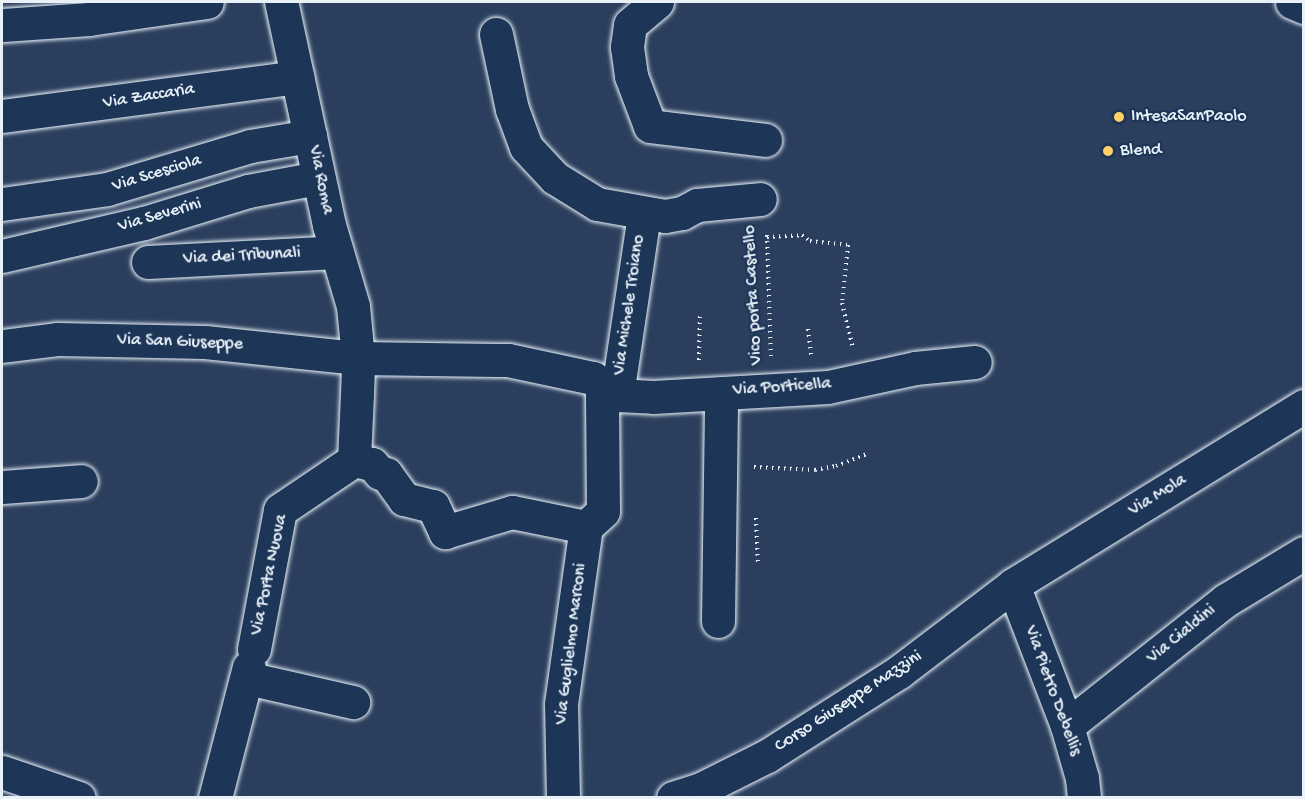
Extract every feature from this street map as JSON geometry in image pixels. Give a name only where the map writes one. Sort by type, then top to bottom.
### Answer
[{"type":"street","points":[[3,25],[88,19],[207,2]]},
{"type":"street","name":"Via Roma","points":[[281,2],[318,178],[353,306],[358,358]]},
{"type":"street","points":[[657,2],[630,25],[627,47],[631,76],[650,126],[765,140]]},
{"type":"street","points":[[1292,2],[1303,6]]},
{"type":"street","points":[[496,34],[512,109],[526,147],[555,178],[597,204],[644,214],[664,216],[697,205],[759,199]]},
{"type":"street","name":"Via Zaccaria","points":[[2,116],[297,77]]},
{"type":"street","name":"Via Scesciola","points":[[2,204],[107,189],[250,146],[310,136]]},
{"type":"street","name":"Via Severini","points":[[2,256],[144,223],[248,190],[318,178]]},
{"type":"street","name":"Via Michele Troiano","points":[[586,527],[603,511],[604,387],[644,214]]},
{"type":"street","name":"Via dei Tribunali","points":[[148,262],[337,252]]},
{"type":"street","name":"Via San Giuseppe","points":[[2,346],[57,339],[205,342],[358,358],[508,360],[604,387]]},
{"type":"street","points":[[358,358],[354,460],[372,464],[380,473],[386,474],[404,499],[433,506],[445,532],[512,513],[586,527]]},
{"type":"street","name":"Via Porticella","points":[[604,387],[653,397],[828,387],[915,368],[975,362]]},
{"type":"street","points":[[710,394],[720,463],[718,621]]},
{"type":"street","name":"Via Mola","points":[[1013,585],[1304,406]]},
{"type":"street","name":"Via Porta Nuova","points":[[215,798],[250,665],[280,510],[354,460]]},
{"type":"street","points":[[3,481],[81,481]]},
{"type":"street","name":"Via Guglielmo Marconi","points":[[562,798],[561,704],[586,527]]},
{"type":"street","name":"Via Cialdini","points":[[1067,726],[1226,600],[1304,553]]},
{"type":"street","name":"Via Pietro Debellis","points":[[1013,585],[1067,726],[1082,778],[1084,798]]},
{"type":"street","name":"Corso Giuseppe Mazzini","points":[[693,794],[767,756],[899,672],[1013,585]]},
{"type":"street","points":[[250,665],[353,702]]},
{"type":"street","points":[[2,772],[79,798]]},
{"type":"path","name":"Vico porta Castello","points":[[759,199],[767,237],[772,390]]},
{"type":"path","points":[[767,237],[802,235],[810,241],[848,245],[842,303],[860,379]]},
{"type":"path","points":[[700,313],[710,394]]},
{"type":"path","points":[[720,463],[815,470],[836,466],[867,454]]},
{"type":"place","name":"IntesaSanPaolo","points":[[1119,117]]},
{"type":"place","name":"Blend","points":[[1108,151]]}]
